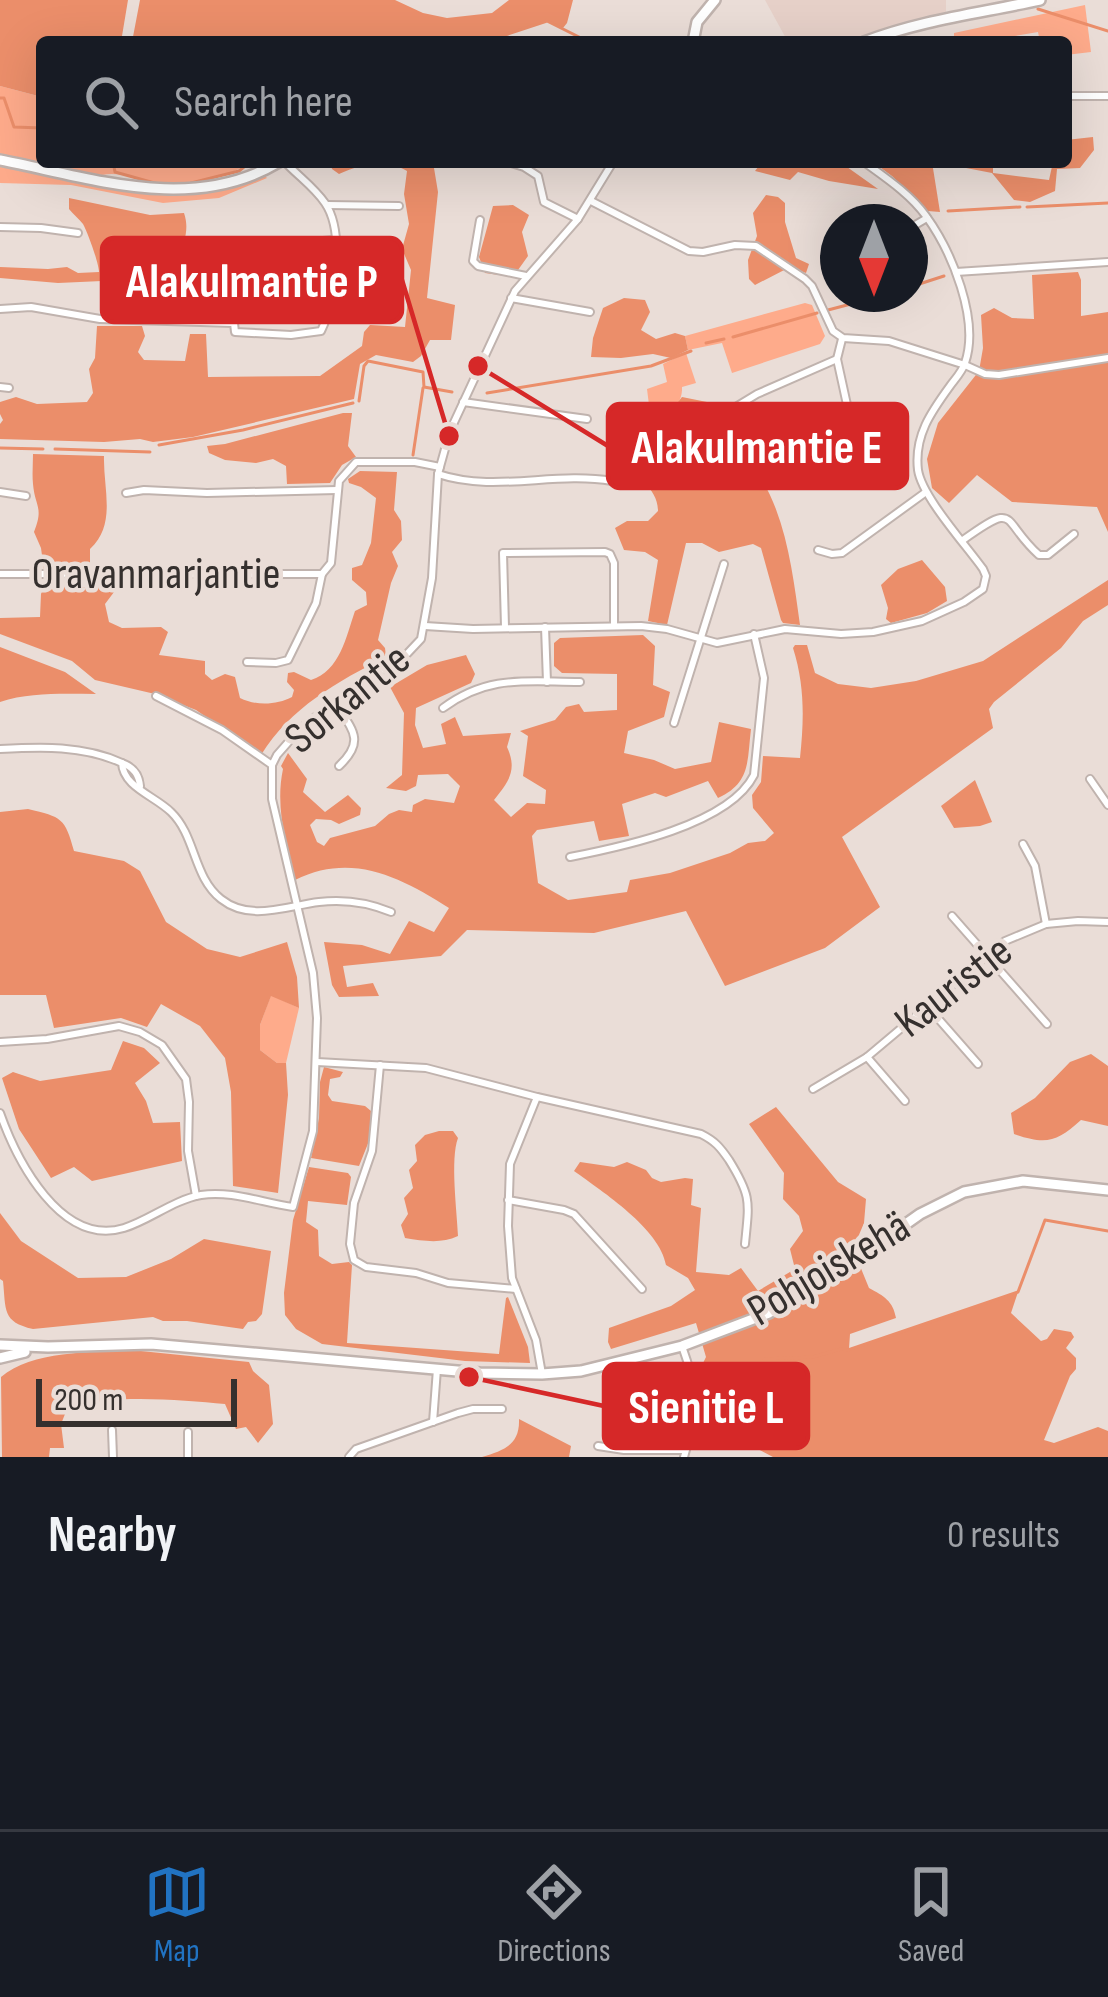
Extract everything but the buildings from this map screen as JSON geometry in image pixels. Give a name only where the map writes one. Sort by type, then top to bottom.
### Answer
[{"type":"main road","points":[[694,36],[697,22],[716,0]]},
{"type":"main road","points":[[882,36],[1040,0]]},
{"type":"main road","points":[[0,160],[36,167]]},
{"type":"main road","points":[[39,168],[128,186],[178,190],[232,182],[267,168]]},
{"type":"main road","name":"Pohjoiskehä","points":[[0,1345],[151,1344],[542,1374],[603,1366],[682,1346],[787,1304],[920,1214],[964,1192],[1023,1181],[1108,1190]]},
{"type":"main road","name":"Pohjoiskehä","points":[[0,1358],[48,1347]]},
{"type":"street","points":[[902,29],[904,36]]},
{"type":"street","points":[[1072,96],[1108,96]]},
{"type":"street","points":[[0,309],[31,307],[100,319],[234,323],[235,332],[292,335],[321,331],[336,283],[336,225],[327,206],[288,168]]},
{"type":"street","points":[[526,168],[538,176],[544,202],[578,219]]},
{"type":"street","name":"Sorkantie","points":[[196,1196],[213,1194],[292,1207],[313,1131],[316,995],[272,799],[272,765],[299,730],[405,656],[421,639],[436,543],[439,471],[450,431],[511,298],[592,201],[610,168]]},
{"type":"street","points":[[873,168],[913,204]]},
{"type":"street","points":[[592,201],[689,251],[748,244],[772,254],[812,286],[833,331],[842,338],[889,341],[999,376],[1108,358]]},
{"type":"street","points":[[327,206],[399,206]]},
{"type":"street","points":[[480,220],[473,261],[526,276]]},
{"type":"street","points":[[424,626],[657,627],[717,643],[785,629],[873,632],[922,621],[977,592],[986,582],[983,569],[926,492],[918,470],[922,430],[965,364],[967,314],[956,272],[928,220]]},
{"type":"street","points":[[0,227],[78,233]]},
{"type":"street","points":[[190,242],[266,245],[334,240]]},
{"type":"street","points":[[956,272],[1108,262]]},
{"type":"street","points":[[336,283],[392,288]]},
{"type":"street","points":[[511,298],[590,312]]},
{"type":"street","points":[[759,466],[851,423],[837,359],[842,338]]},
{"type":"street","points":[[729,411],[837,359]]},
{"type":"street","points":[[463,402],[587,418]]},
{"type":"street","points":[[126,493],[337,490],[356,462],[415,462],[480,484],[612,481]]},
{"type":"street","name":"Oravanmarjantie","points":[[0,574],[322,574],[331,562],[337,490]]},
{"type":"street","points":[[0,492],[26,496]]},
{"type":"street","points":[[818,550],[842,553],[926,492]]},
{"type":"street","points":[[963,540],[1001,517],[1014,523],[1039,555],[1048,555],[1074,535]]},
{"type":"street","points":[[505,628],[503,553],[610,554],[614,625]]},
{"type":"street","points":[[674,723],[724,564]]},
{"type":"street","points":[[248,662],[288,659],[316,602],[322,574]]},
{"type":"street","points":[[545,627],[547,682]]},
{"type":"street","points":[[570,856],[682,827],[733,801],[748,786],[754,775],[764,679],[754,634]]},
{"type":"street","points":[[443,708],[486,684],[580,682]]},
{"type":"street","points":[[156,696],[222,730],[272,765]]},
{"type":"street","points":[[334,702],[353,729],[355,744],[339,766]]},
{"type":"street","points":[[0,749],[88,751],[122,763],[122,772],[133,785],[171,812],[182,826],[204,881],[225,903],[250,911],[355,901],[391,912]]},
{"type":"street","points":[[1090,779],[1108,806]]},
{"type":"street","points":[[1023,844],[1035,866],[1046,924]]},
{"type":"street","points":[[952,916],[1047,1024]]},
{"type":"street","name":"Kauristie","points":[[814,1089],[867,1057],[987,954],[1020,933],[1046,924],[1108,922]]},
{"type":"street","points":[[928,1006],[978,1064]]},
{"type":"street","points":[[0,1042],[119,1026],[162,1045],[186,1078],[188,1151],[196,1196],[125,1228],[89,1230],[56,1209],[26,1166],[0,1113]]},
{"type":"street","points":[[867,1057],[904,1101]]},
{"type":"street","points":[[317,1062],[426,1068],[701,1134],[718,1143],[747,1188],[745,1244]]},
{"type":"street","points":[[380,1065],[373,1151],[354,1204],[350,1244],[354,1259],[366,1267],[416,1273],[448,1283],[515,1289]]},
{"type":"street","points":[[537,1097],[510,1164],[509,1267],[536,1340],[542,1374]]},
{"type":"street","points":[[508,1200],[574,1214],[642,1289]]},
{"type":"street","points":[[598,1446],[685,1454],[695,1406],[693,1378],[682,1346]]},
{"type":"street","points":[[433,1422],[437,1369]]},
{"type":"street","points":[[349,1457],[356,1449],[473,1409],[502,1409]]},
{"type":"street","points":[[112,1430],[113,1457]]},
{"type":"street","points":[[188,1432],[188,1457]]},
{"type":"shaded area","points":[[0,0],[128,0],[122,36],[36,36],[36,95],[0,86]]},
{"type":"shaded area","points":[[140,0],[395,0],[447,18],[492,13],[509,0],[573,0],[563,28],[547,21],[502,36],[133,36]]},
{"type":"shaded area","points":[[765,0],[946,0],[946,16],[866,36],[785,36]]},
{"type":"shaded area","points":[[1085,5],[1091,52],[1072,54],[1072,36],[954,33]]},
{"type":"shaded area","points":[[0,86],[36,95],[36,163],[0,156]]},
{"type":"shaded area","points":[[1093,137],[1094,150],[1080,168],[1057,169],[1055,191],[1030,202],[1014,200],[992,173],[966,168],[993,168],[993,173],[1049,180],[1052,168],[1072,168],[1072,139]]},
{"type":"shaded area","points":[[0,166],[100,187],[166,194],[199,193],[267,178],[219,198],[163,203],[71,185],[0,183]]},
{"type":"shaded area","points":[[64,168],[240,168],[219,177],[168,185]]},
{"type":"shaded area","points":[[399,168],[434,168],[438,192],[427,298],[455,305],[451,340],[430,340],[413,362],[376,355],[360,364],[354,399],[193,437],[153,442],[0,439],[0,402],[16,397],[37,404],[87,402],[93,393],[89,369],[95,358],[97,326],[142,326],[145,336],[138,352],[144,360],[185,361],[190,334],[206,334],[208,377],[320,376],[362,346],[370,325],[405,327],[411,270],[402,249],[409,224],[404,194],[407,171]]},
{"type":"shaded area","points":[[848,168],[878,189],[798,172],[790,180],[755,171]]},
{"type":"shaded area","points":[[881,168],[933,168],[940,212],[928,211],[928,204],[921,204]]},
{"type":"shaded area","points":[[766,195],[785,203],[785,222],[796,258],[809,264],[806,273],[790,267],[755,285],[749,279],[748,260],[757,236],[753,213]]},
{"type":"shaded area","points":[[69,198],[150,215],[184,213],[182,263],[187,294],[158,299],[154,316],[113,312],[112,286],[102,281],[0,278],[0,267],[99,272],[85,228],[69,209]]},
{"type":"shaded area","points":[[513,205],[529,215],[522,232],[528,256],[513,277],[485,273],[479,257],[493,206]]},
{"type":"shaded area","points":[[1078,272],[1081,316],[1108,312],[1108,532],[1097,507],[1012,502],[977,475],[949,503],[932,488],[927,459],[938,423],[979,371],[981,315],[994,308],[1012,318],[1034,319],[1032,275]]},
{"type":"shaded area","points":[[624,298],[645,300],[650,312],[641,330],[656,339],[675,333],[685,336],[688,350],[671,358],[653,354],[591,357],[603,308]]},
{"type":"shaded area","points":[[805,303],[812,305],[825,336],[820,344],[732,373],[722,343],[688,350],[685,336]]},
{"type":"shaded area","points":[[686,353],[696,383],[682,387],[673,409],[651,421],[647,389],[667,382],[663,364]]},
{"type":"shaded area","points":[[682,397],[707,402],[723,431],[728,456],[751,449],[761,456],[755,470],[781,524],[800,625],[781,620],[761,548],[753,544],[719,552],[702,543],[686,543],[667,625],[648,621],[658,560],[645,552],[624,550],[615,528],[627,521],[648,521],[658,511],[652,491],[635,467],[634,442],[641,424],[667,416]]},
{"type":"shaded area","points":[[352,413],[348,446],[356,457],[342,465],[330,483],[287,484],[286,466],[273,459],[256,463],[225,460],[209,453],[207,446],[225,444]]},
{"type":"shaded area","points":[[33,454],[104,456],[106,517],[90,549],[90,569],[44,570],[34,532],[39,512]]},
{"type":"shaded area","points":[[360,471],[397,472],[394,510],[401,521],[402,540],[392,552],[398,566],[378,640],[386,657],[301,710],[261,755],[196,710],[155,694],[95,680],[72,661],[0,634],[0,618],[40,617],[45,582],[109,583],[114,592],[105,604],[109,622],[122,628],[161,627],[168,632],[159,655],[205,661],[205,674],[212,680],[225,674],[235,677],[240,698],[246,701],[286,700],[294,690],[287,682],[288,673],[311,680],[321,676],[341,652],[355,611],[367,605],[366,592],[352,580],[352,568],[362,565],[371,543],[376,498],[349,483]]},
{"type":"shaded area","points":[[922,560],[945,587],[947,601],[927,613],[891,623],[886,619],[881,585],[898,569]]},
{"type":"shaded area","points":[[1108,580],[1108,605],[1083,621],[1061,648],[994,702],[989,709],[993,728],[842,837],[880,907],[825,948],[725,986],[686,911],[594,933],[467,930],[441,956],[343,966],[347,987],[373,983],[379,996],[339,997],[332,985],[324,942],[362,945],[390,954],[409,921],[434,932],[449,908],[394,878],[356,868],[336,868],[295,880],[281,811],[281,766],[288,753],[307,779],[303,792],[325,812],[348,795],[361,808],[360,815],[339,824],[316,819],[310,825],[317,842],[324,846],[330,838],[375,826],[399,810],[412,812],[413,805],[425,799],[454,803],[460,786],[448,774],[418,775],[416,786],[406,791],[386,788],[402,775],[404,713],[390,687],[427,665],[466,655],[475,674],[471,683],[416,708],[415,725],[423,748],[446,744],[441,724],[455,717],[463,736],[511,733],[507,747],[510,776],[494,800],[511,817],[527,803],[545,804],[546,790],[523,776],[528,736],[520,731],[555,720],[566,707],[579,704],[584,712],[617,710],[617,674],[562,673],[554,666],[554,643],[560,638],[643,635],[655,646],[653,685],[670,692],[664,717],[628,731],[624,753],[675,769],[711,762],[719,722],[751,729],[742,778],[718,798],[708,781],[666,797],[655,793],[622,804],[629,836],[599,841],[594,821],[537,830],[532,836],[538,883],[568,900],[627,892],[630,880],[670,873],[765,841],[774,833],[753,808],[752,795],[761,782],[763,756],[800,758],[802,703],[795,645],[807,645],[815,673],[838,684],[871,688],[916,681],[983,661]]},
{"type":"shaded area","points":[[0,647],[65,672],[96,694],[35,695],[0,702]]},
{"type":"shaded area","points":[[975,780],[992,822],[954,828],[941,806]]},
{"type":"shaded area","points":[[28,809],[60,821],[74,851],[124,861],[140,871],[166,922],[207,949],[240,957],[287,942],[299,1008],[271,996],[260,1025],[260,1050],[277,1063],[286,1063],[288,1095],[278,1193],[233,1186],[231,1092],[225,1058],[200,1026],[161,1004],[147,1027],[121,1018],[54,1028],[46,995],[0,995],[0,812]]},
{"type":"shaded area","points":[[271,995],[299,1008],[286,1063],[277,1063],[260,1050],[260,1025]]},
{"type":"shaded area","points":[[123,1041],[144,1048],[160,1063],[135,1083],[153,1123],[180,1122],[182,1161],[92,1181],[74,1167],[51,1178],[19,1129],[2,1078],[13,1072],[40,1081],[111,1070]]},
{"type":"shaded area","points":[[1091,1054],[1108,1066],[1108,1126],[1081,1120],[1058,1137],[1043,1140],[1014,1134],[1011,1113],[1035,1098],[1070,1062]]},
{"type":"shaded area","points":[[324,1067],[343,1072],[330,1079],[332,1101],[371,1111],[369,1141],[359,1166],[311,1158]]},
{"type":"shaded area","points":[[776,1107],[838,1182],[866,1199],[864,1223],[853,1249],[869,1288],[887,1300],[896,1318],[850,1334],[849,1349],[1018,1292],[1011,1313],[1041,1341],[1054,1329],[1074,1337],[1066,1348],[1076,1358],[1076,1369],[1044,1440],[1054,1443],[1098,1427],[1108,1431],[1108,1457],[773,1457],[711,1429],[700,1369],[706,1357],[696,1323],[611,1349],[609,1328],[671,1306],[695,1290],[688,1278],[666,1265],[662,1251],[642,1225],[574,1171],[580,1162],[614,1167],[627,1162],[661,1182],[693,1179],[691,1205],[701,1208],[696,1272],[729,1275],[741,1268],[758,1291],[795,1269],[790,1249],[803,1231],[799,1216],[783,1199],[784,1173],[749,1124]]},
{"type":"shaded area","points":[[439,1131],[453,1131],[458,1138],[454,1172],[458,1236],[439,1241],[405,1238],[401,1225],[408,1214],[404,1198],[413,1188],[409,1170],[417,1161],[415,1145]]},
{"type":"shaded area","points":[[309,1167],[351,1177],[347,1205],[308,1201],[306,1222],[318,1230],[319,1256],[332,1264],[352,1265],[347,1343],[499,1354],[508,1297],[530,1363],[465,1361],[322,1344],[296,1329],[285,1315],[284,1293],[293,1220]]},
{"type":"shaded area","points":[[0,1213],[21,1241],[78,1278],[126,1277],[204,1239],[271,1251],[262,1314],[243,1329],[153,1317],[33,1329],[23,1326],[11,1318],[0,1279]]},
{"type":"shaded area","points":[[131,1350],[249,1362],[269,1385],[273,1424],[258,1443],[246,1427],[236,1429],[225,1404],[103,1401],[67,1409],[61,1424],[64,1448],[50,1448],[49,1457],[2,1457],[1,1377],[45,1358]]},
{"type":"shaded area","points":[[519,1419],[571,1446],[569,1457],[482,1457],[514,1441]]},
{"type":"waterway","points":[[1038,9],[1108,31]]},
{"type":"waterway","points":[[502,36],[547,21],[577,36]]},
{"type":"waterway","points":[[0,98],[4,98],[14,127],[36,128]]},
{"type":"waterway","points":[[114,168],[158,184]]},
{"type":"waterway","points":[[191,183],[243,168]]},
{"type":"waterway","points":[[1027,207],[1108,203]]},
{"type":"waterway","points":[[948,211],[1020,207]]},
{"type":"waterway","points":[[928,281],[944,276]]},
{"type":"waterway","points":[[733,337],[817,313]]},
{"type":"waterway","points":[[706,343],[724,339]]},
{"type":"waterway","points":[[487,393],[651,366],[691,351]]},
{"type":"waterway","points":[[359,401],[368,361],[423,372],[424,387],[452,392]]},
{"type":"waterway","points":[[413,455],[423,388]]},
{"type":"waterway","points":[[159,445],[353,403]]},
{"type":"waterway","points":[[0,448],[43,449]]},
{"type":"waterway","points":[[55,449],[150,452]]},
{"type":"waterway","points":[[764,1359],[848,1350],[1018,1292],[1045,1220],[1108,1231]]},
{"type":"place","name":"Alakulmantie E","points":[[478,366]]},
{"type":"place","name":"Alakulmantie P","points":[[449,436]]},
{"type":"place","name":"Sienitie L","points":[[469,1377]]}]
